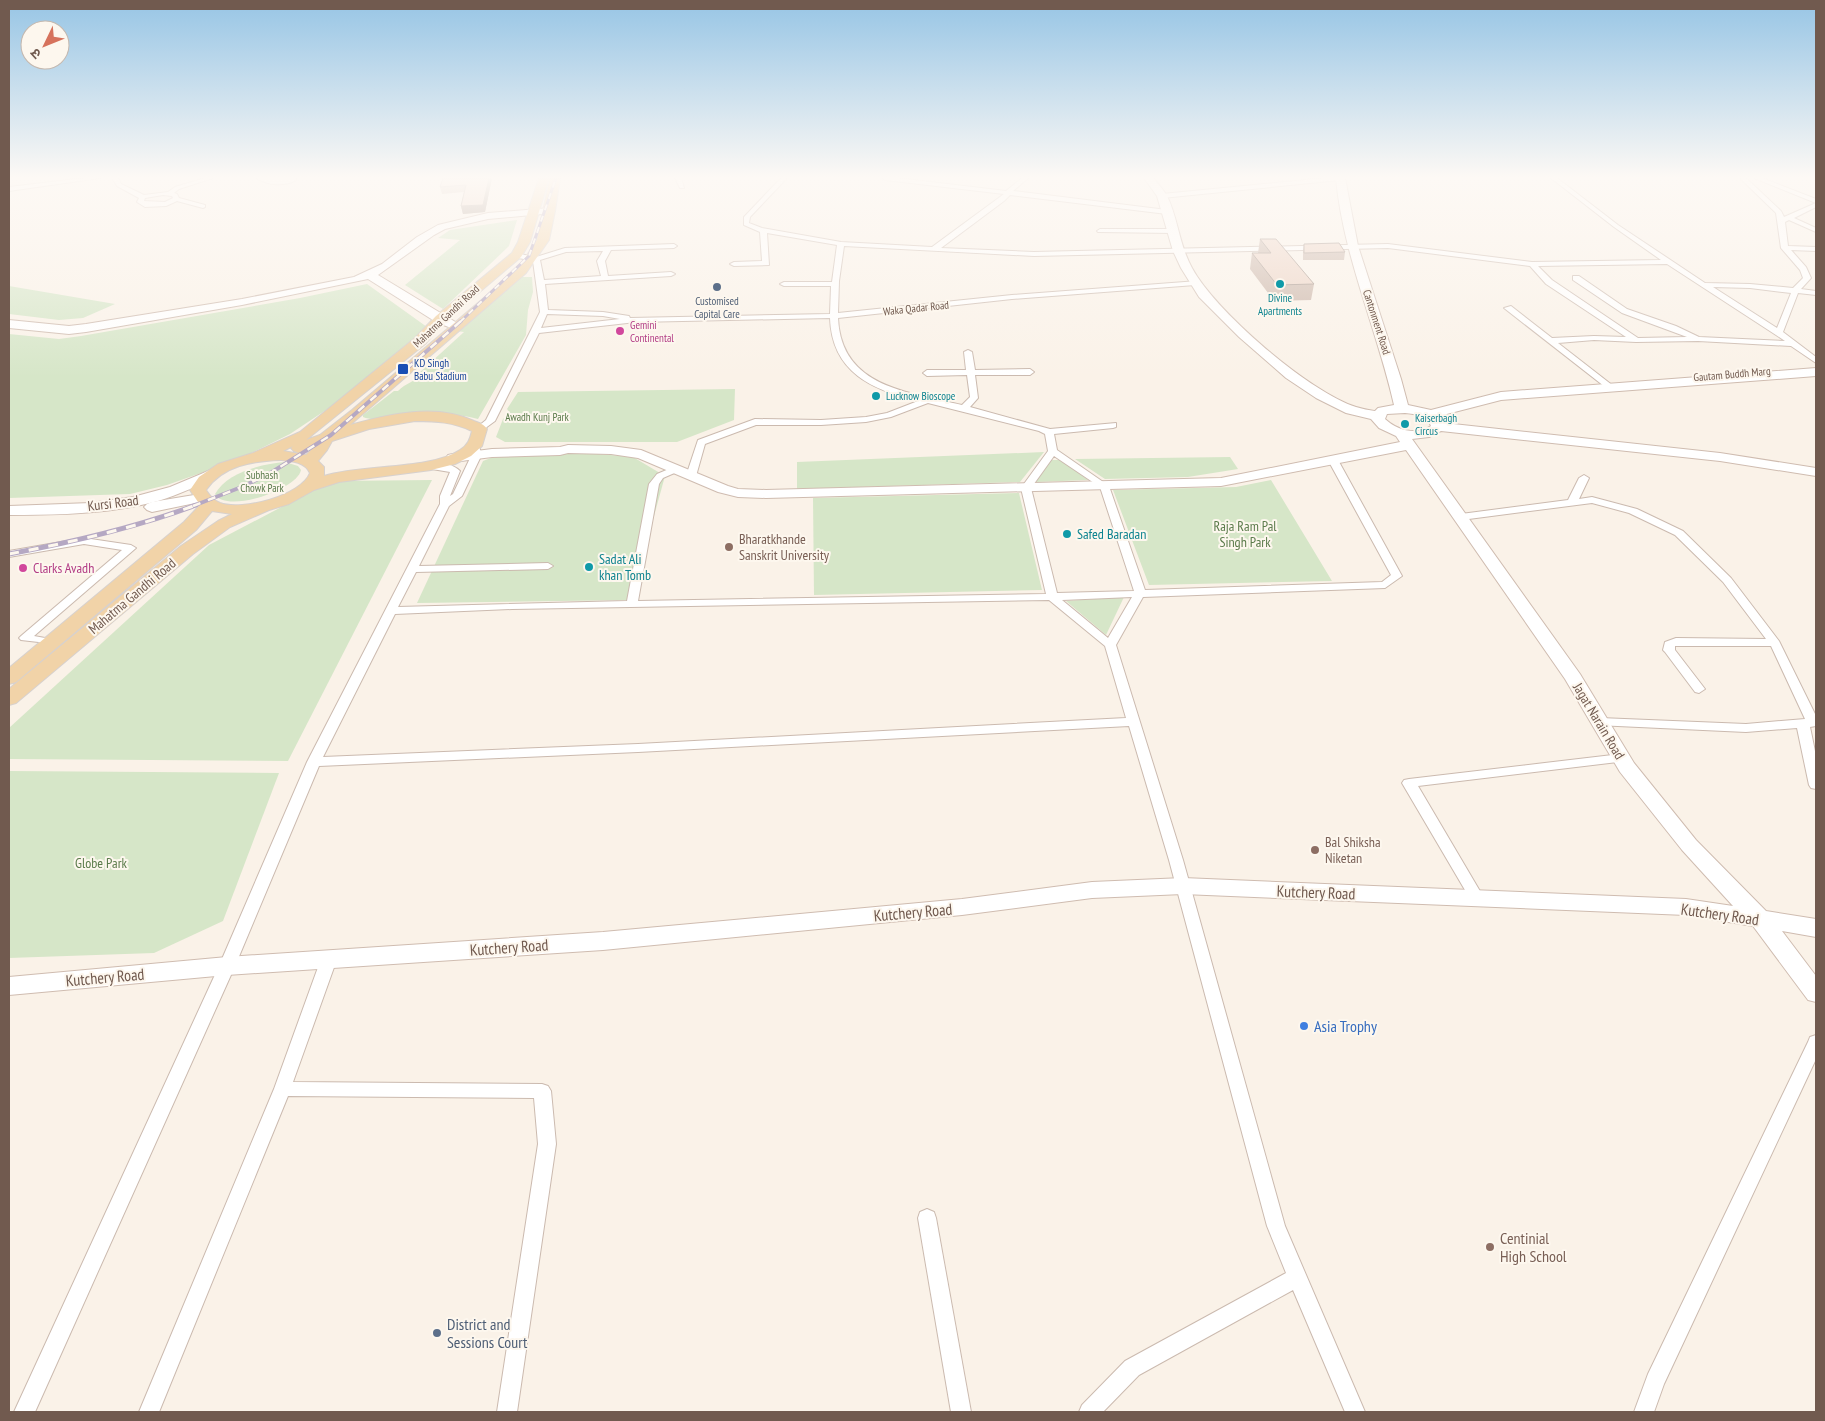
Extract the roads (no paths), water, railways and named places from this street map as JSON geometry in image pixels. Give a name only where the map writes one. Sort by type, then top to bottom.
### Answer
[{"type":"main road","name":"Mahatma Gandhi Road","points":[[259,456],[305,435],[420,341],[438,323],[517,255],[523,244]]},
{"type":"main road","name":"Mahatma Gandhi Road","points":[[309,461],[322,447],[326,437],[350,419],[452,329],[517,276],[534,258],[541,244]]},
{"type":"main road","points":[[281,455],[326,437],[388,420],[437,416],[468,421],[477,443],[453,458],[429,466],[380,472],[360,472],[333,478],[281,502],[264,507],[243,510],[224,509],[204,502],[198,490],[203,482],[213,473],[226,466],[259,456],[281,455],[297,456],[315,466],[318,472],[315,480],[308,488]]},
{"type":"main road","points":[[350,419],[365,426]]},
{"type":"main road","name":"Mahatma Gandhi Road","points":[[9,678],[190,526],[204,502]]},
{"type":"main road","name":"Mahatma Gandhi Road","points":[[9,699],[187,550],[224,524],[264,507]]},
{"type":"street","points":[[9,329],[72,334],[248,305],[370,278],[421,244]]},
{"type":"street","points":[[734,264],[766,263],[764,244]]},
{"type":"street","points":[[841,244],[834,284],[836,334],[839,346],[850,364],[865,378],[880,386],[1049,432],[1113,425]]},
{"type":"street","points":[[846,244],[1034,254],[1388,246],[1532,264],[1669,262]]},
{"type":"street","points":[[933,250],[941,244]]},
{"type":"street","points":[[1176,244],[1195,283],[1209,302],[1290,375],[1321,395],[1351,410],[1378,416]]},
{"type":"street","points":[[1643,244],[1780,333],[1816,361]]},
{"type":"street","points":[[1780,333],[1796,290],[1807,278],[1803,269],[1785,248],[1785,244]]},
{"type":"street","points":[[517,255],[534,258],[565,250],[674,246]]},
{"type":"street","name":"Cantonment Road","points":[[1353,246],[1395,378],[1402,408]]},
{"type":"street","points":[[1785,248],[1816,249]]},
{"type":"street","points":[[605,278],[601,261],[608,249]]},
{"type":"street","points":[[445,504],[457,496],[477,443],[536,331],[544,312],[541,282],[534,258]]},
{"type":"street","points":[[1532,264],[1548,282],[1637,340]]},
{"type":"street","points":[[541,282],[671,274]]},
{"type":"street","points":[[9,324],[68,330],[86,328],[370,278],[438,323],[452,329]]},
{"type":"street","points":[[1576,278],[1599,295],[1631,314],[1679,329],[1698,339]]},
{"type":"street","name":"Waka Qadar Road","points":[[536,331],[636,320],[835,316],[1012,297],[1195,283]]},
{"type":"street","points":[[784,284],[834,284]]},
{"type":"street","points":[[1704,285],[1750,286],[1816,293]]},
{"type":"street","points":[[1508,308],[1609,387]]},
{"type":"street","name":"Waka Qadar Road","points":[[544,312],[603,314],[636,320]]},
{"type":"street","points":[[1550,341],[1594,338],[1637,340],[1698,339],[1794,344]]},
{"type":"street","points":[[963,409],[974,398],[968,352]]},
{"type":"street","name":"Gautam Buddh Marg","points":[[1648,384],[1660,380],[1816,368]]},
{"type":"street","points":[[927,373],[1030,372]]},
{"type":"street","points":[[1428,415],[1501,396],[1648,384],[1666,385],[1816,372]]},
{"type":"street","points":[[691,476],[701,442],[742,426],[755,422],[864,420],[906,411],[928,400]]},
{"type":"street","points":[[1378,416],[1383,411],[1402,408],[1428,415],[1438,423],[1438,427]]},
{"type":"street","points":[[1378,416],[1378,420],[1383,426],[1409,444]]},
{"type":"street","points":[[477,443],[560,451],[568,448],[611,450],[641,454],[691,476],[738,493],[766,494],[1221,482],[1256,477],[1352,456],[1376,456],[1409,444],[1434,432],[1438,427]]},
{"type":"street","points":[[1438,427],[1720,457],[1816,472]]},
{"type":"street","points":[[1049,432],[1053,451],[1104,486],[1140,593],[1110,645]]},
{"type":"street","name":"Jagat Narain Road","points":[[1409,444],[1574,678],[1621,758],[1688,844],[1760,919],[1816,993]]},
{"type":"street","points":[[1053,451],[1026,488],[1052,597],[1110,645],[1183,886],[1276,1226],[1355,1412]]},
{"type":"street","points":[[392,611],[632,604],[1052,597],[1385,585],[1397,576],[1333,460]]},
{"type":"street","points":[[24,1412],[227,966],[314,762],[445,504],[445,496],[455,471],[450,468],[429,466]]},
{"type":"street","points":[[632,604],[654,484],[660,476],[676,469]]},
{"type":"street","name":"Kursi Road","points":[[9,511],[139,501],[170,493],[213,473]]},
{"type":"street","points":[[1572,502],[1584,478]]},
{"type":"street","points":[[1461,517],[1592,500],[1634,511],[1679,533],[1727,580],[1775,643],[1811,723],[1816,785]]},
{"type":"street","name":"Kursi Road","points":[[9,516],[204,502]]},
{"type":"street","points":[[9,554],[84,541],[131,548],[25,638],[52,642]]},
{"type":"street","points":[[413,569],[548,566]]},
{"type":"street","points":[[1698,689],[1669,650],[1669,644],[1676,642],[1775,643]]},
{"type":"street","points":[[314,762],[1134,722]]},
{"type":"street","points":[[1600,722],[1746,728],[1811,723]]},
{"type":"street","points":[[1477,898],[1409,782],[1621,758]]},
{"type":"street","name":"Kutchery Road","points":[[9,986],[227,966],[602,942],[962,907],[1092,890],[1183,886],[1686,908],[1816,928]]},
{"type":"street","points":[[149,1412],[282,1089],[329,959]]},
{"type":"street","points":[[1644,1412],[1655,1381],[1816,1042]]},
{"type":"street","points":[[282,1089],[542,1091],[547,1144],[507,1412]]},
{"type":"street","points":[[927,1218],[961,1412]]},
{"type":"street","points":[[1089,1412],[1132,1368],[1298,1277]]},
{"type":"railway","points":[[460,322],[529,256],[533,244]]},
{"type":"railway","points":[[193,506],[244,486],[272,472],[331,435],[461,321]]},
{"type":"railway","points":[[9,554],[104,534],[196,505]]},
{"type":"place","name":"Divine Apartments","points":[[1280,284]]},
{"type":"place","name":"Customised Capital Care","points":[[717,287]]},
{"type":"place","name":"Gemini Continental","points":[[620,331]]},
{"type":"place","name":"KD Singh Babu Stadium","points":[[403,369]]},
{"type":"place","name":"Lucknow Bioscope","points":[[876,396]]},
{"type":"place","name":"Kaiserbagh Circus","points":[[1405,424]]},
{"type":"place","name":"Safed Baradan","points":[[1067,534]]},
{"type":"place","name":"Bharatkhande Sanskrit University","points":[[729,547]]},
{"type":"place","name":"Sadat Ali khan Tomb","points":[[589,567]]},
{"type":"place","name":"Clarks Avadh","points":[[23,568]]},
{"type":"place","name":"Bal Shiksha Niketan","points":[[1315,850]]},
{"type":"place","name":"Asia Trophy","points":[[1304,1026]]},
{"type":"place","name":"Centinial High School","points":[[1490,1247]]},
{"type":"place","name":"District and Sessions Court","points":[[437,1333]]},
{"type":"park label","name":"Awadh Kunj Park","points":[[537,417]]},
{"type":"park label","name":"Subhash Chowk Park","points":[[262,481]]},
{"type":"park label","name":"Raja Ram Pal Singh Park","points":[[1245,534]]},
{"type":"park label","name":"Globe Park","points":[[101,863]]}]
